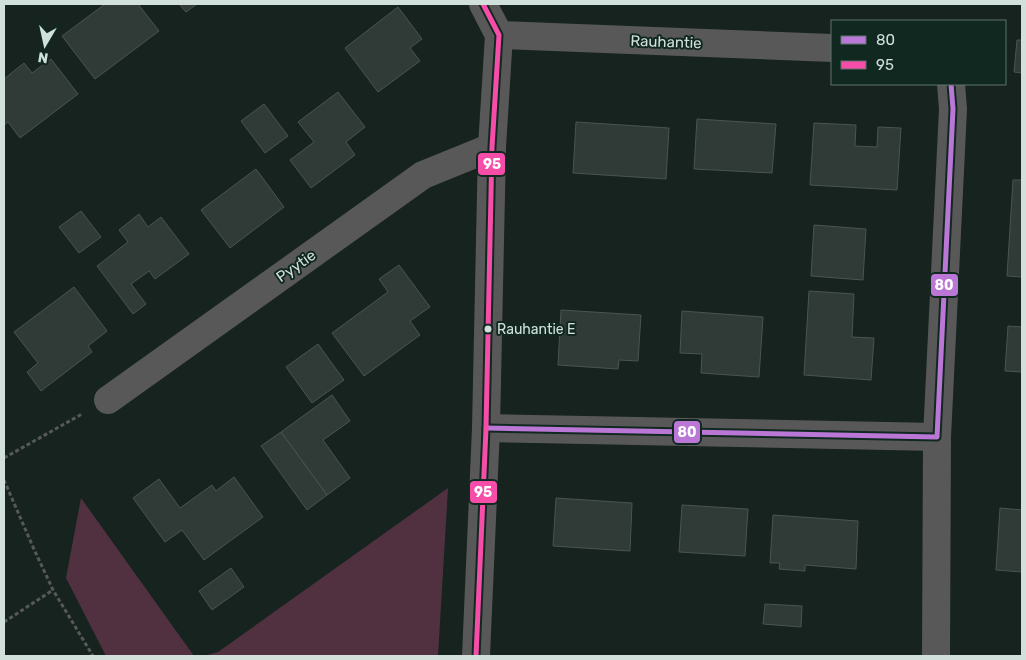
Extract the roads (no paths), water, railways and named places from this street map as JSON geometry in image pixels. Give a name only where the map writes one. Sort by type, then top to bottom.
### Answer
[{"type":"street","points":[[476,656],[486,428],[492,147],[499,35],[483,4]]},
{"type":"street","name":"Rauhantie","points":[[499,35],[831,48]]},
{"type":"street","points":[[936,656],[937,437],[953,109],[952,85]]},
{"type":"street","name":"Pyytie","points":[[108,400],[423,175],[492,147]]},
{"type":"street","points":[[486,428],[937,437]]},
{"type":"place","name":"Rauhantie E","points":[[488,329]]}]
